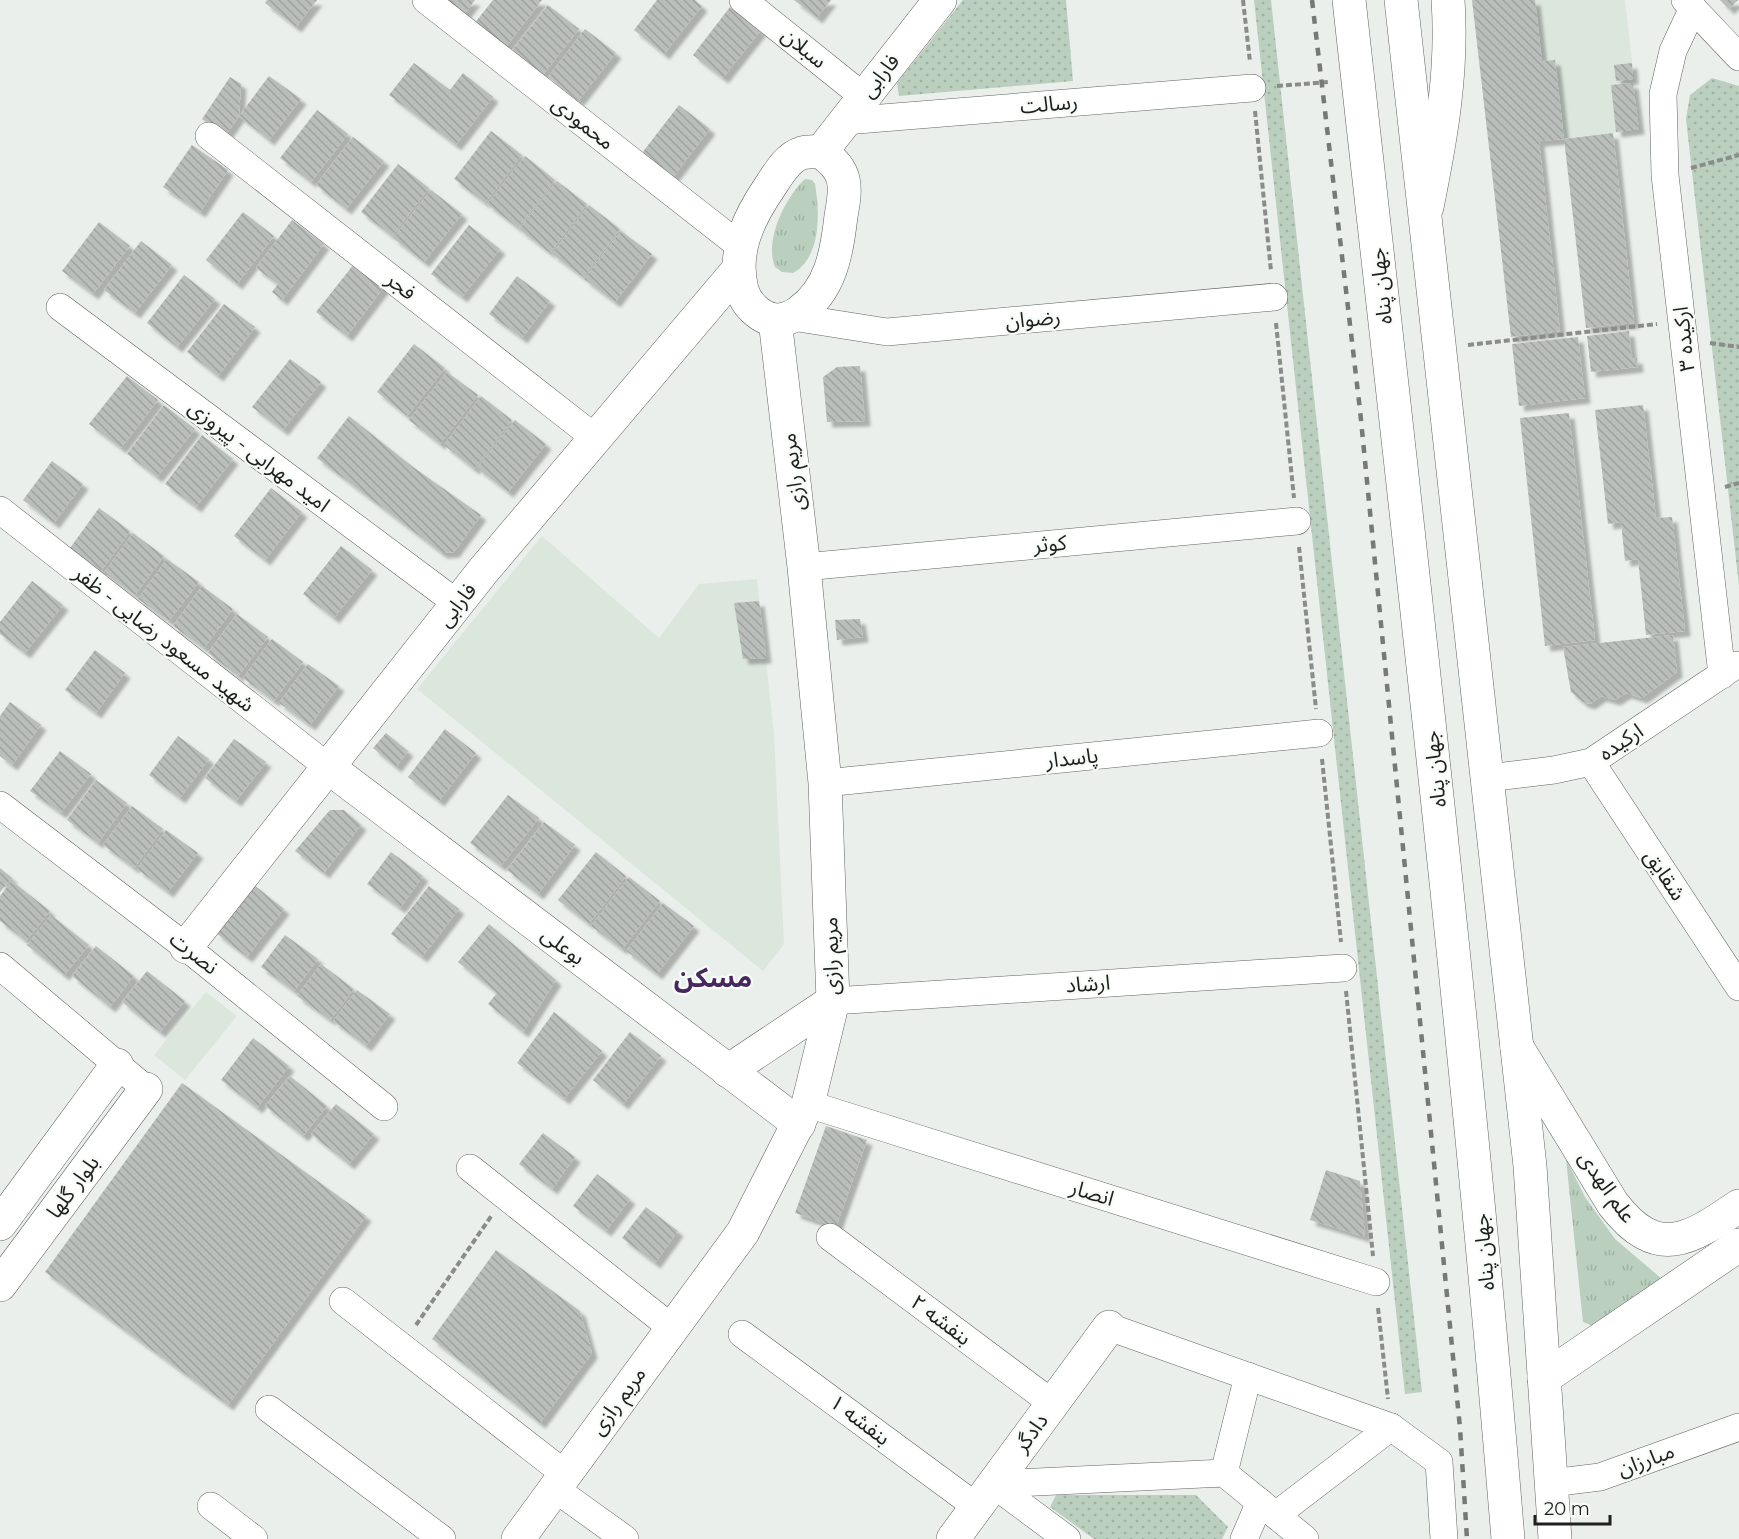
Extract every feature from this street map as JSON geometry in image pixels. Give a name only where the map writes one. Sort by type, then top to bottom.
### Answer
[{"type":"street","name":"محمودی","points":[[426,0],[739,259]]},
{"type":"street","name":"سبلان","points":[[744,0],[855,109]]},
{"type":"street","name":"فارابی","points":[[186,947],[458,604],[739,259],[760,202],[784,166],[802,153],[821,152],[940,0]]},
{"type":"street","name":"جهان پناه","points":[[1349,0],[1448,889],[1475,1156],[1508,1539]]},
{"type":"street","points":[[1401,0],[1530,1166],[1554,1539]]},
{"type":"street","points":[[1424,220],[1444,123],[1451,43],[1448,0]]},
{"type":"street","points":[[1689,4],[1739,57]]},
{"type":"street","name":"ارکیده ۳","points":[[1689,4],[1673,51],[1663,94],[1665,176],[1682,321],[1730,669]]},
{"type":"street","name":"رسالت","points":[[855,109],[1252,88]]},
{"type":"street","name":"فجر","points":[[208,135],[594,437]]},
{"type":"street","points":[[739,259],[748,304],[754,310],[783,319],[808,306],[821,292],[829,275],[838,240],[843,180],[836,165],[821,152]]},
{"type":"street","name":"رضوان","points":[[783,319],[887,332],[1274,297]]},
{"type":"street","name":"امید مهرابی - پیروزی","points":[[60,307],[458,604]]},
{"type":"street","name":"مریم رازی","points":[[518,1539],[743,1232],[803,1114],[833,1000],[825,783],[783,319]]},
{"type":"street","name":"شهید مسعود رضایی - ظفر","points":[[0,510],[328,767]]},
{"type":"street","name":"کوثر","points":[[804,567],[1297,521]]},
{"type":"street","name":"ارکیده","points":[[1487,778],[1554,771],[1591,762],[1730,669]]},
{"type":"street","name":"پاسدار","points":[[825,783],[1319,733]]},
{"type":"street","name":"شقایق","points":[[1591,762],[1739,987]]},
{"type":"street","name":"بوعلی","points":[[328,767],[728,1071],[803,1114]]},
{"type":"street","name":"نصرت","points":[[0,805],[186,947],[384,1107]]},
{"type":"street","points":[[0,966],[146,1089]]},
{"type":"street","name":"ارشاد","points":[[833,1000],[1343,968]]},
{"type":"street","points":[[728,1071],[833,1000]]},
{"type":"street","name":"علم الهدی","points":[[1517,1047],[1623,1217],[1643,1234],[1673,1242]]},
{"type":"street","name":"بلوار گلها","points":[[0,1224],[117,1065]]},
{"type":"street","name":"بلوار گلها","points":[[0,1285],[146,1089]]},
{"type":"street","name":"انصار","points":[[803,1114],[1376,1282]]},
{"type":"street","points":[[470,1168],[672,1328]]},
{"type":"street","points":[[1697,1274],[1679,1263],[1673,1249],[1673,1242],[1706,1228],[1739,1206]]},
{"type":"street","name":"بنفشه ۲","points":[[830,1237],[1052,1403]]},
{"type":"street","points":[[1544,1378],[1739,1245]]},
{"type":"street","points":[[343,1301],[560,1481],[626,1539]]},
{"type":"street","points":[[1109,1326],[1391,1427],[1439,1462],[1444,1539]]},
{"type":"street","name":"دادگر","points":[[953,1539],[1109,1326]]},
{"type":"street","name":"بنفشه ۱","points":[[742,1334],[985,1496],[1067,1539]]},
{"type":"street","points":[[1224,1473],[1248,1376]]},
{"type":"street","points":[[269,1409],[442,1539]]},
{"type":"street","name":"مبارزان","points":[[1551,1484],[1600,1477],[1739,1426]]},
{"type":"street","points":[[1244,1539],[1268,1509],[1391,1427]]},
{"type":"street","points":[[985,1496],[1224,1473],[1305,1539]]},
{"type":"street","points":[[211,1506],[255,1539]]},
{"type":"path","points":[[1252,88],[1332,81]]},
{"type":"path","points":[[1665,176],[1739,155]]},
{"type":"path","points":[[1438,348],[1682,321]]},
{"type":"path","points":[[400,1348],[505,1196]]},
{"type":"shaded area","points":[[1472,0],[1625,0],[1640,130],[1489,147]]},
{"type":"shaded area","points":[[542,536],[659,638],[699,584],[757,579],[774,733],[784,944],[763,971],[417,689]]},
{"type":"shaded area","points":[[206,992],[237,1016],[185,1080],[154,1055]]},
{"type":"green space","points":[[963,0],[1066,0],[1073,81],[899,96],[897,83]]},
{"type":"green space","points":[[1254,0],[1271,0],[1422,1392],[1405,1394]]},
{"type":"green space","points":[[1712,78],[1739,86],[1739,586],[1686,119],[1690,95]]},
{"type":"green space","points":[[805,179],[812,180],[815,184],[817,195],[818,221],[814,246],[802,266],[793,273],[782,272],[775,267],[772,256],[774,232],[790,197]]},
{"type":"green space","points":[[1566,1159],[1585,1197],[1615,1239],[1662,1279],[1593,1326],[1583,1322]]},
{"type":"green space","points":[[1056,1495],[1196,1495],[1228,1527],[1222,1539],[1094,1539],[1050,1507]]},
{"type":"building","points":[[267,0],[317,0],[296,27],[265,3]]},
{"type":"building","points":[[443,0],[475,0],[463,16]]},
{"type":"building","points":[[493,0],[542,0],[505,48],[474,24]]},
{"type":"building","points":[[657,0],[695,0],[702,6],[664,54],[634,30]]},
{"type":"building","points":[[794,0],[831,0],[817,18]]},
{"type":"building","points":[[1472,0],[1535,0],[1542,61],[1555,60],[1564,139],[1539,141],[1560,331],[1511,337]]},
{"type":"building","points":[[1720,0],[1738,0],[1729,9]]},
{"type":"building","points":[[548,5],[579,29],[541,77],[510,53]]},
{"type":"building","points":[[730,7],[761,30],[723,78],[693,55]]},
{"type":"building","points":[[585,29],[616,53],[578,101],[548,77]]},
{"type":"building","points":[[414,63],[450,90],[463,73],[493,97],[456,145],[389,95]]},
{"type":"building","points":[[1632,63],[1633,79],[1616,81],[1614,65]]},
{"type":"building","points":[[269,76],[301,99],[269,140],[239,116]]},
{"type":"building","points":[[230,77],[241,84],[239,116],[225,136],[202,119]]},
{"type":"building","points":[[1633,83],[1639,129],[1616,132],[1611,85]]},
{"type":"building","points":[[679,105],[710,129],[673,177],[642,153]]},
{"type":"building","points":[[317,110],[348,134],[311,182],[280,158]]},
{"type":"building","points":[[491,131],[522,155],[485,203],[454,179]]},
{"type":"building","points":[[1613,133],[1634,323],[1586,328],[1564,139]]},
{"type":"building","points":[[353,137],[384,161],[346,209],[316,185]]},
{"type":"building","points":[[192,145],[228,170],[200,212],[163,187]]},
{"type":"building","points":[[525,156],[555,180],[518,228],[487,204]]},
{"type":"building","points":[[398,164],[429,188],[392,236],[361,212]]},
{"type":"building","points":[[557,181],[587,204],[550,253],[519,229]]},
{"type":"building","points":[[431,190],[462,214],[424,262],[393,238]]},
{"type":"building","points":[[589,205],[620,229],[583,277],[552,254]]},
{"type":"building","points":[[243,212],[274,236],[237,284],[206,260]]},
{"type":"building","points":[[292,220],[324,244],[282,300],[272,292],[278,284],[256,268]]},
{"type":"building","points":[[99,222],[130,246],[93,294],[62,271]]},
{"type":"building","points":[[469,225],[500,249],[462,297],[431,274]]},
{"type":"building","points":[[621,231],[652,254],[615,302],[584,279]]},
{"type":"building","points":[[141,241],[172,265],[135,313],[104,290]]},
{"type":"building","points":[[354,264],[384,287],[347,336],[316,312]]},
{"type":"building","points":[[184,275],[215,299],[177,347],[147,323]]},
{"type":"building","points":[[517,276],[550,301],[522,338],[489,314]]},
{"type":"building","points":[[224,304],[255,327],[218,376],[187,352]]},
{"type":"building","points":[[1629,331],[1632,359],[1637,358],[1638,367],[1591,372],[1587,336]]},
{"type":"building","points":[[1578,337],[1585,398],[1519,406],[1512,344]]},
{"type":"building","points":[[414,344],[445,368],[407,416],[377,392]]},
{"type":"building","points":[[290,359],[321,382],[283,430],[252,407]]},
{"type":"building","points":[[860,366],[865,421],[827,422],[823,377],[837,367]]},
{"type":"building","points":[[447,372],[478,395],[440,444],[409,420]]},
{"type":"building","points":[[127,376],[158,400],[121,448],[89,424]]},
{"type":"building","points":[[481,396],[512,420],[474,469],[444,445]]},
{"type":"building","points":[[164,405],[195,429],[157,477],[127,454]]},
{"type":"building","points":[[1643,405],[1656,518],[1672,517],[1685,631],[1646,635],[1638,559],[1625,561],[1621,522],[1608,524],[1595,410]]},
{"type":"building","points":[[1569,413],[1595,640],[1545,646],[1520,418]]},
{"type":"building","points":[[349,416],[413,467],[481,515],[454,552],[442,553],[317,458]]},
{"type":"building","points":[[515,420],[546,444],[508,492],[477,468]]},
{"type":"building","points":[[202,435],[233,459],[196,507],[165,484]]},
{"type":"building","points":[[52,461],[83,484],[54,523],[23,500]]},
{"type":"building","points":[[271,488],[302,512],[265,560],[234,536]]},
{"type":"building","points":[[99,508],[130,531],[101,571],[70,548]]},
{"type":"building","points":[[133,533],[164,556],[135,595],[104,573]]},
{"type":"building","points":[[341,546],[372,570],[334,618],[303,594]]},
{"type":"building","points":[[167,559],[199,582],[169,621],[138,599]]},
{"type":"building","points":[[32,581],[63,605],[25,653],[0,634],[0,622]]},
{"type":"building","points":[[202,586],[233,609],[204,648],[173,626]]},
{"type":"building","points":[[759,601],[766,658],[743,659],[734,603]]},
{"type":"building","points":[[237,614],[268,637],[238,676],[208,653]]},
{"type":"building","points":[[860,619],[863,637],[837,640],[835,620]]},
{"type":"building","points":[[1673,635],[1677,672],[1642,698],[1626,693],[1615,700],[1601,696],[1590,704],[1583,702],[1571,692],[1563,647]]},
{"type":"building","points":[[272,639],[303,662],[274,701],[243,678]]},
{"type":"building","points":[[95,650],[125,673],[96,713],[65,690]]},
{"type":"building","points":[[308,664],[339,686],[310,725],[279,703]]},
{"type":"building","points":[[10,702],[41,725],[12,765],[0,756],[0,716]]},
{"type":"building","points":[[445,729],[476,753],[439,801],[408,777]]},
{"type":"building","points":[[386,733],[408,751],[396,767],[373,748]]},
{"type":"building","points":[[178,736],[209,759],[180,798],[149,775]]},
{"type":"building","points":[[234,739],[266,762],[236,801],[205,778]]},
{"type":"building","points":[[60,751],[91,774],[61,813],[30,791]]},
{"type":"building","points":[[96,780],[127,803],[98,843],[67,820]]},
{"type":"building","points":[[508,795],[539,818],[501,866],[470,843]]},
{"type":"building","points":[[132,806],[163,829],[134,868],[103,845]]},
{"type":"building","points":[[330,810],[344,810],[361,825],[324,873],[295,851]]},
{"type":"building","points":[[544,822],[575,845],[538,894],[507,870]]},
{"type":"building","points":[[166,830],[198,853],[168,892],[137,869]]},
{"type":"building","points":[[391,852],[423,876],[400,908],[367,884]]},
{"type":"building","points":[[596,852],[626,876],[589,924],[558,900]]},
{"type":"building","points":[[0,868],[12,878],[0,892]]},
{"type":"building","points":[[629,877],[660,901],[622,949],[591,926]]},
{"type":"building","points":[[12,881],[50,911],[26,941],[0,921],[0,896]]},
{"type":"building","points":[[254,885],[284,909],[247,957],[216,933]]},
{"type":"building","points":[[429,886],[459,909],[422,957],[391,934]]},
{"type":"building","points":[[663,903],[694,926],[657,974],[626,951]]},
{"type":"building","points":[[51,915],[89,945],[64,975],[27,945]]},
{"type":"building","points":[[489,924],[556,980],[523,1032],[488,1004],[497,993],[458,962]]},
{"type":"building","points":[[285,935],[318,959],[294,991],[261,967]]},
{"type":"building","points":[[96,946],[134,976],[110,1007],[72,976]]},
{"type":"building","points":[[321,964],[354,989],[330,1020],[297,996]]},
{"type":"building","points":[[147,971],[185,1001],[160,1032],[122,1002]]},
{"type":"building","points":[[357,990],[390,1014],[366,1046],[333,1021]]},
{"type":"building","points":[[554,1012],[602,1051],[564,1099],[517,1063]]},
{"type":"building","points":[[630,1032],[661,1056],[623,1104],[593,1080]]},
{"type":"building","points":[[253,1038],[289,1066],[257,1108],[221,1080]]},
{"type":"building","points":[[290,1076],[327,1106],[303,1136],[265,1106]]},
{"type":"building","points":[[182,1083],[366,1216],[228,1405],[45,1272]]},
{"type":"building","points":[[336,1104],[374,1134],[349,1164],[311,1134]]},
{"type":"building","points":[[826,1126],[867,1140],[836,1227],[795,1213]]},
{"type":"building","points":[[543,1133],[575,1157],[552,1189],[519,1164]]},
{"type":"building","points":[[1326,1170],[1360,1181],[1365,1237],[1310,1220]]},
{"type":"building","points":[[597,1174],[630,1199],[606,1231],[573,1206]]},
{"type":"building","points":[[646,1207],[678,1231],[655,1263],[622,1238]]},
{"type":"building","points":[[496,1250],[580,1311],[592,1353],[540,1423],[432,1339]]},
{"type":"railway","points":[[1312,0],[1360,410],[1460,1428],[1467,1539]]},
{"type":"district","name":"مسکن","points":[[713,978]]}]
